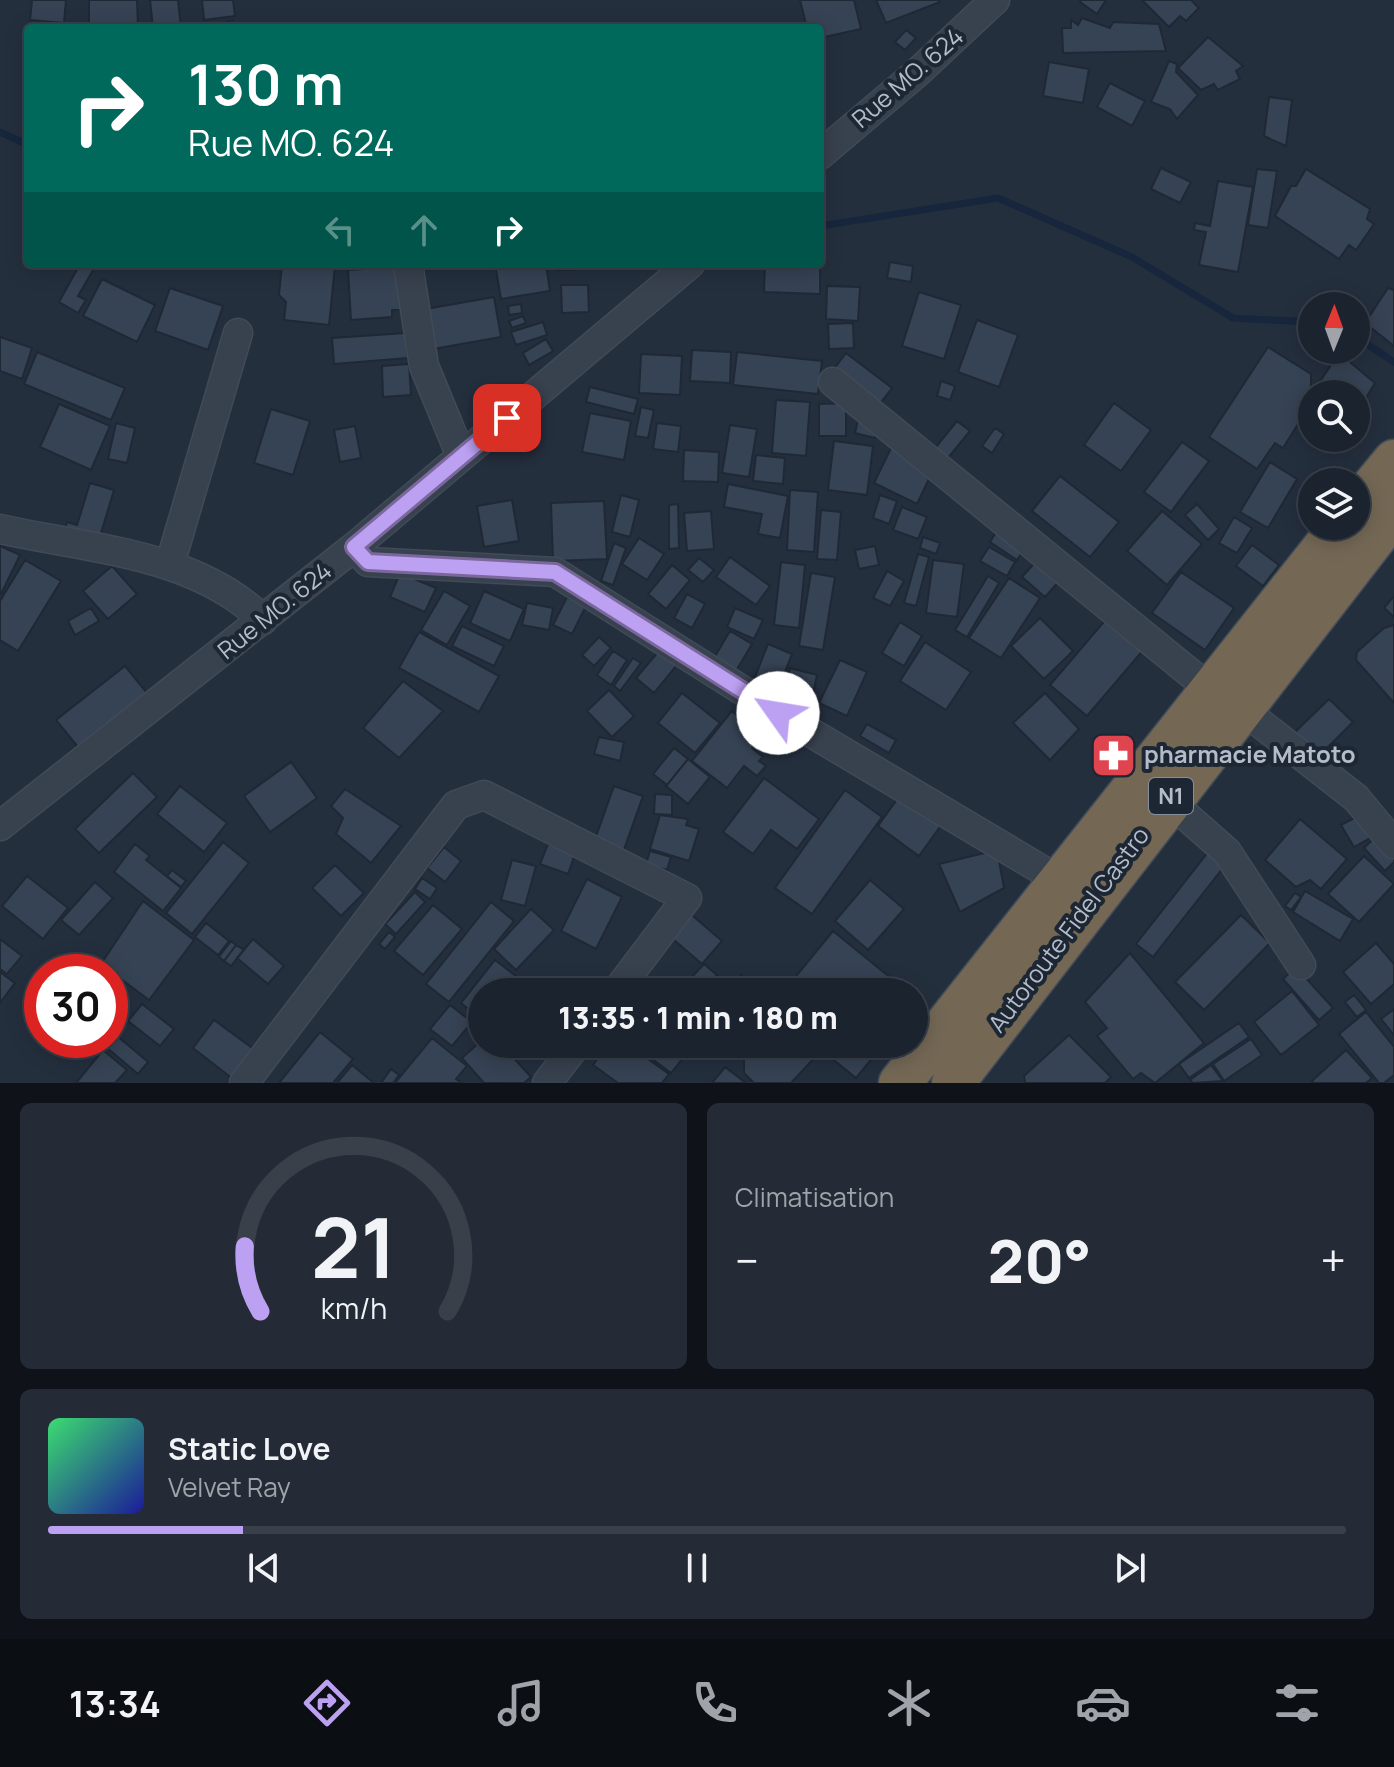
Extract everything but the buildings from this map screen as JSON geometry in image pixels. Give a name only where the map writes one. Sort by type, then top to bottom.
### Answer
[{"type":"highway","points":[[1370,490],[1394,461]]},
{"type":"highway","name":"Autoroute Fidel Castro","points":[[900,1083],[1059,880],[1394,513]]},
{"type":"highway","name":"Autoroute Fidel Castro","points":[[953,1083],[1168,800],[1226,700],[1332,540]]},
{"type":"street","name":"Rue MO. 624","points":[[824,152],[918,72],[995,0]]},
{"type":"street","points":[[409,268],[424,366],[461,456]]},
{"type":"street","name":"Rue MO. 624","points":[[0,826],[354,547],[685,268]]},
{"type":"street","points":[[170,564],[238,333]]},
{"type":"street","points":[[833,382],[1226,700],[1356,798],[1394,844]]},
{"type":"street","points":[[0,529],[170,564],[241,598],[263,620]]},
{"type":"street","points":[[354,547],[368,562],[555,572],[778,713],[1059,880]]},
{"type":"street","points":[[244,1083],[456,805],[484,795],[687,898],[627,978]]},
{"type":"street","points":[[1168,800],[1227,852],[1301,965]]},
{"type":"street","points":[[547,1083],[566,1058]]},
{"type":"waterway","points":[[0,132],[24,143]]},
{"type":"waterway","points":[[824,225],[998,198],[1132,257],[1233,318],[1298,321]]},
{"type":"waterway","points":[[1370,346],[1394,362]]},
{"type":"place","name":"pharmacie Matoto","points":[[1113,755]]},
{"type":"route","points":[[507,418],[354,547],[368,562],[555,572],[778,713]]}]
